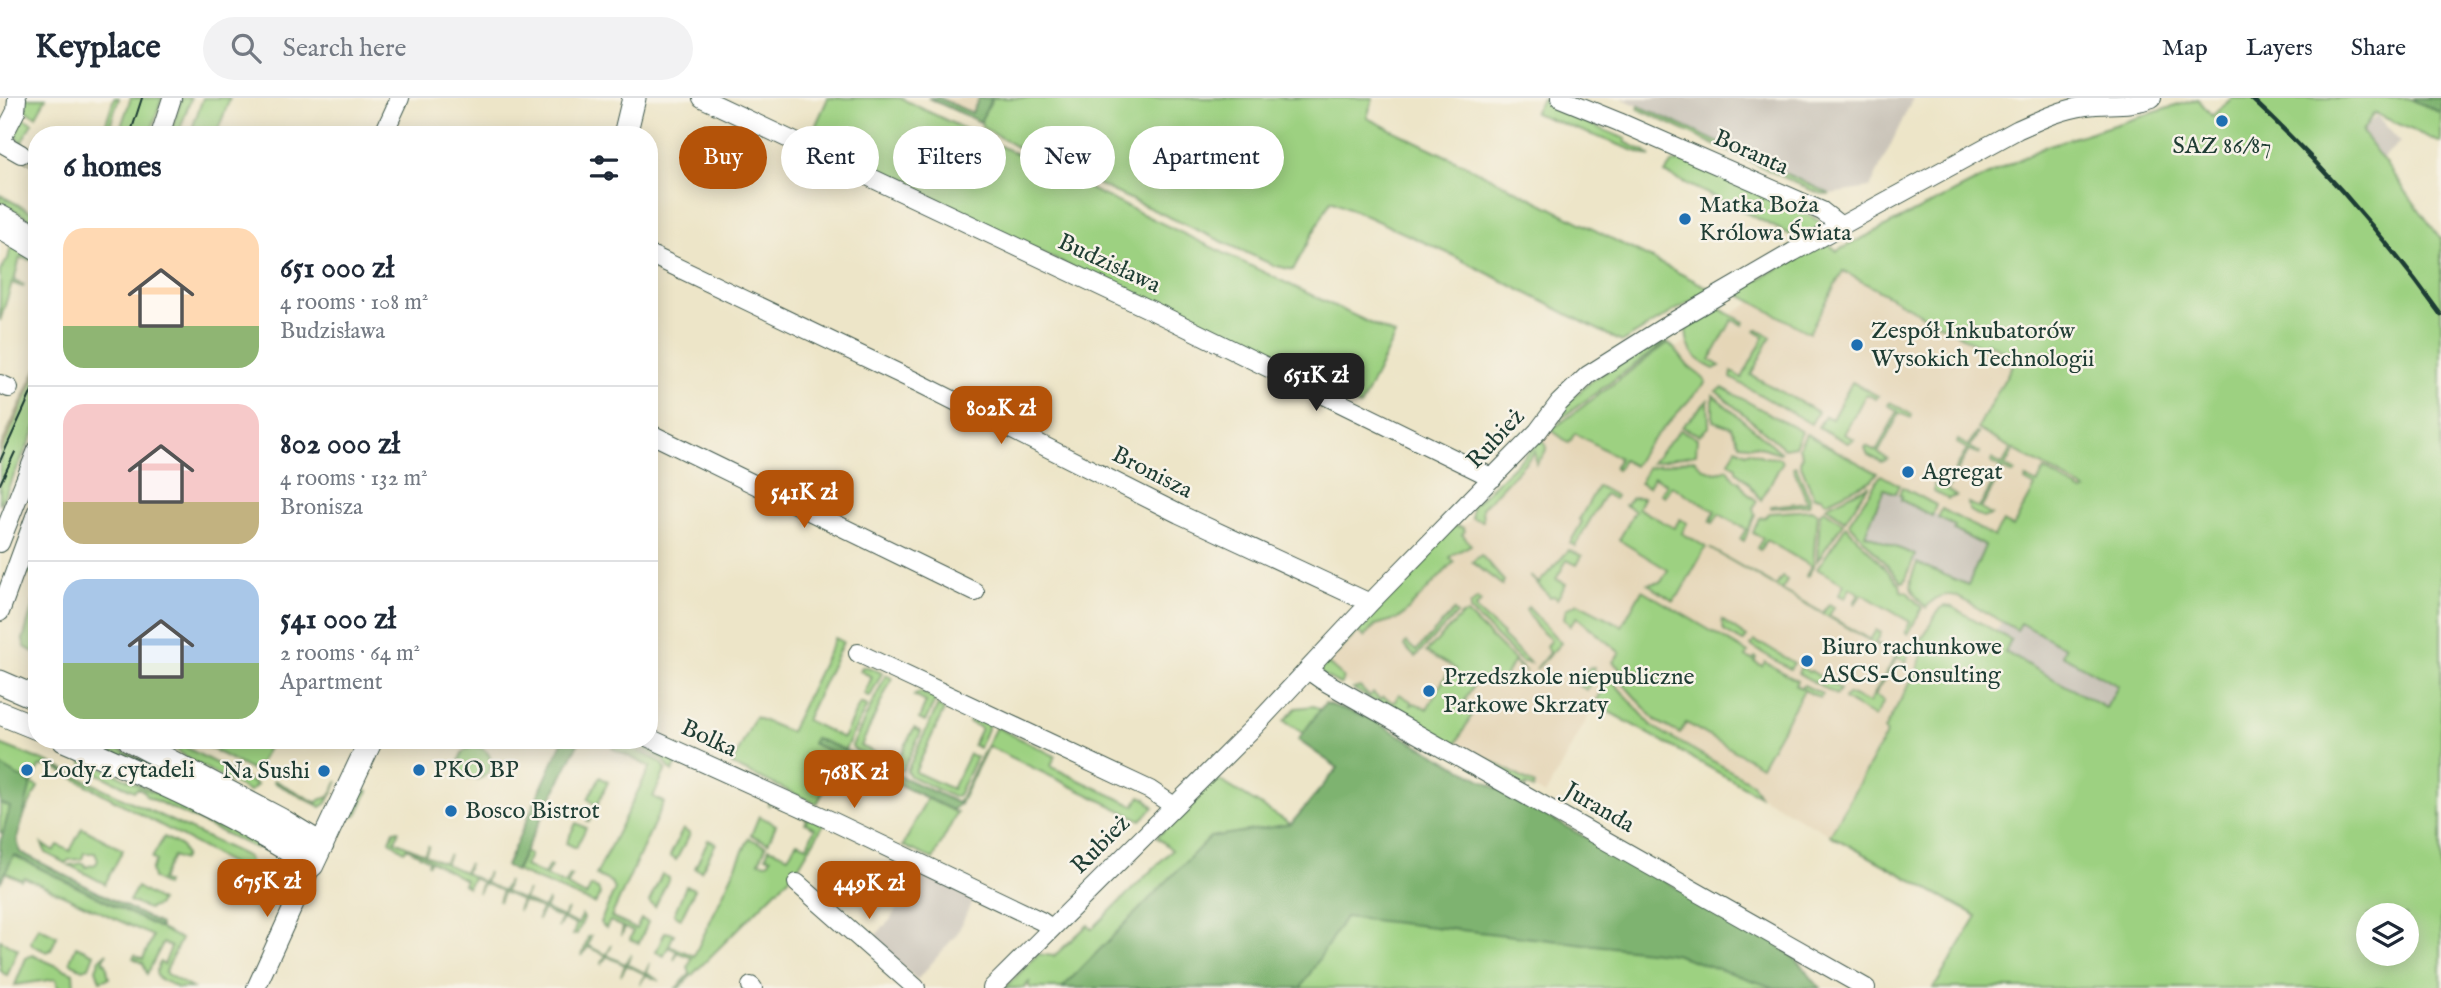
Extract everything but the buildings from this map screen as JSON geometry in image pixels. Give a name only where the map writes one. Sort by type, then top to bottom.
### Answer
[{"type":"street","points":[[17,98],[16,111],[0,142],[21,154]]},
{"type":"street","points":[[163,126],[172,98]]},
{"type":"street","points":[[387,126],[400,98]]},
{"type":"street","points":[[627,126],[634,98]]},
{"type":"street","name":"Budzisława","points":[[702,98],[1155,312],[1493,478]]},
{"type":"street","name":"Boranta","points":[[1560,98],[1818,209],[1841,226]]},
{"type":"street","name":"Rubież","points":[[992,988],[1308,670],[1538,431],[1559,403],[1588,375],[1669,324],[1841,226],[2042,118],[2081,106],[2122,106],[2152,98]]},
{"type":"street","points":[[0,214],[28,229]]},
{"type":"street","points":[[0,230],[28,247]]},
{"type":"street","name":"Bronisza","points":[[658,258],[921,384],[1179,514],[1370,603]]},
{"type":"street","points":[[658,437],[975,592]]},
{"type":"street","points":[[0,543],[28,473]]},
{"type":"street","points":[[0,612],[28,536]]},
{"type":"street","points":[[858,653],[1150,790],[1174,806]]},
{"type":"street","name":"Juranda","points":[[1308,670],[1866,988]]},
{"type":"street","points":[[0,682],[28,694]]},
{"type":"street","points":[[0,713],[28,725]]},
{"type":"street","name":"Bolka","points":[[658,742],[832,821],[1041,921],[1051,929]]},
{"type":"street","points":[[85,749],[179,790],[260,832],[317,855]]},
{"type":"street","points":[[147,749],[225,790],[317,855]]},
{"type":"street","points":[[256,988],[367,749]]},
{"type":"street","points":[[797,883],[916,988]]},
{"type":"shaded area","points":[[928,98],[990,98],[980,122]]},
{"type":"shaded area","points":[[1621,98],[1913,98],[1870,188],[1830,194]]},
{"type":"shaded area","points":[[2377,116],[2400,142],[2379,161],[2356,134]]},
{"type":"shaded area","points":[[1837,251],[2134,414],[2202,665],[1947,624],[1830,835],[1595,704],[1545,795],[1359,692],[1356,687],[1340,681],[1323,666],[1456,529],[1468,522],[1474,512],[1550,430],[1556,433],[1657,359]]},
{"type":"shaded area","points":[[1885,486],[1986,542],[1968,585],[1912,561],[1914,556],[1865,534]]},
{"type":"shaded area","points":[[2019,591],[2202,665],[2158,743],[1987,647]]},
{"type":"shaded area","points":[[919,869],[974,897],[957,934],[917,980],[872,939],[890,920]]},
{"type":"green space","points":[[26,98],[46,98],[36,116],[25,111]]},
{"type":"green space","points":[[114,98],[119,98],[110,126],[105,126]]},
{"type":"green space","points":[[131,98],[162,98],[153,126],[121,126]]},
{"type":"green space","points":[[182,98],[191,98],[181,126],[173,126]]},
{"type":"green space","points":[[203,98],[230,98],[219,126],[193,126]]},
{"type":"green space","points":[[828,98],[900,98],[958,126],[893,126],[893,181],[879,174],[879,126],[815,126]]},
{"type":"green space","points":[[928,98],[939,98],[972,113],[979,98],[992,98],[980,122]]},
{"type":"green space","points":[[993,98],[1373,98],[1367,118],[1711,289],[1622,342],[1450,254],[1331,200],[1293,270],[1273,265],[1108,189],[1115,189],[1115,126],[1020,126],[1020,148],[1006,141],[1006,126],[982,126],[981,119]]},
{"type":"green space","points":[[2232,98],[2408,98],[2441,113],[2441,143],[2374,113],[2362,132],[2441,239],[2441,988],[1934,988],[1977,916],[1830,835],[1887,733],[1884,730],[1918,668],[1921,656],[1919,644],[1938,611],[1944,606],[1952,607],[2011,640],[2005,652],[2106,708],[2118,686],[2062,655],[2065,648],[2021,623],[2017,630],[1956,596],[1939,597],[1926,608],[1911,587],[1911,578],[1917,563],[1968,585],[1985,546],[1954,530],[1955,526],[1938,518],[1942,509],[1994,537],[2003,522],[2013,527],[2035,487],[2025,481],[2026,478],[2037,484],[2044,470],[2083,492],[2086,490],[1977,429],[2014,362],[2004,356],[2006,353],[1987,342],[1983,348],[1843,271],[1809,333],[1735,292],[1827,242],[1837,251],[2046,146],[2198,99],[2212,116]]},
{"type":"green space","points":[[2441,98],[2441,113],[2413,100]]},
{"type":"green space","points":[[1542,99],[1553,103],[1551,108],[1626,139],[1625,142],[1651,157],[1534,113]]},
{"type":"green space","points":[[1639,106],[1830,194],[1811,190],[1638,109]]},
{"type":"green space","points":[[23,118],[32,123],[28,126],[21,144],[16,134]]},
{"type":"green space","points":[[1006,149],[1020,155],[1020,189],[1090,189],[1395,335],[1360,407],[910,189],[1006,189]]},
{"type":"green space","points":[[1688,160],[1810,216],[1819,221],[1820,227],[1817,232],[1792,247],[1797,238],[1665,173],[1672,163]]},
{"type":"green space","points":[[0,195],[28,210],[28,218],[0,202]]},
{"type":"green space","points":[[11,245],[28,253],[28,259],[20,258],[14,281],[24,285],[23,287],[12,283],[0,321],[0,271],[8,259]]},
{"type":"green space","points":[[1713,305],[1744,322],[1743,325],[1732,320],[1710,360],[1720,366],[1714,369],[1694,355],[1688,344],[1686,329],[1686,320]]},
{"type":"green space","points":[[1756,329],[1771,337],[1751,375],[1818,412],[1811,424],[1731,378],[1732,372],[1742,378],[1764,337],[1755,331]]},
{"type":"green space","points":[[1661,339],[1666,342],[1549,427],[1592,380]]},
{"type":"green space","points":[[1668,343],[1706,382],[1644,449],[1634,466],[1623,460],[1617,470],[1614,468],[1619,458],[1575,433],[1569,443],[1550,429],[1558,425]]},
{"type":"green space","points":[[1852,382],[1878,396],[1876,399],[1866,394],[1844,434],[1854,439],[1848,443],[1818,427],[1825,416],[1832,419]]},
{"type":"green space","points":[[1723,388],[1802,432],[1795,446],[1784,448],[1716,391]]},
{"type":"green space","points":[[28,393],[28,445],[0,505],[0,454]]},
{"type":"green space","points":[[1713,395],[1781,452],[1740,444],[1731,427],[1713,421]]},
{"type":"green space","points":[[1708,400],[1709,427],[1699,435],[1682,427]]},
{"type":"green space","points":[[1890,402],[1912,415],[1911,418],[1900,413],[1878,453],[1888,459],[1882,462],[1868,455],[1865,448],[1866,446],[1876,451],[1898,411],[1888,405]]},
{"type":"green space","points":[[1680,430],[1697,438],[1696,454],[1651,463]]},
{"type":"green space","points":[[1976,433],[1978,434],[1970,447],[1980,453],[1979,455],[1969,450],[1947,490],[1956,496],[1948,499],[1934,491],[1934,484],[1945,489],[1967,449],[1957,443],[1958,440],[1968,446]]},
{"type":"green space","points":[[1806,434],[1877,473],[1872,480],[1826,502],[1821,497],[1814,497],[1800,463],[1802,455],[1799,448]]},
{"type":"green space","points":[[1542,439],[1546,449],[1539,461],[1536,464],[1535,452],[1482,508],[1483,521],[1472,518],[1472,506]]},
{"type":"green space","points":[[1736,448],[1746,453],[1750,451],[1764,457],[1780,458],[1782,463],[1761,500],[1736,471],[1736,467],[1729,462]]},
{"type":"green space","points":[[2010,451],[2012,453],[2005,466],[2015,472],[2013,474],[2003,469],[1981,509],[1991,515],[1983,518],[1969,510],[1968,503],[1979,508],[2001,468],[1991,462],[1992,459],[2002,465]]},
{"type":"green space","points":[[1694,459],[1709,471],[1728,469],[1735,480],[1757,501],[1753,508],[1755,515],[1744,541],[1740,539],[1746,529],[1719,514],[1713,523],[1710,522],[1715,511],[1671,486],[1665,496],[1661,494],[1667,484],[1654,477],[1648,487],[1640,483],[1647,468]]},
{"type":"green space","points":[[1796,466],[1810,500],[1809,505],[1771,508],[1807,502],[1793,467]]},
{"type":"green space","points":[[1881,475],[1899,485],[1895,493],[1884,489],[1865,534],[1915,555],[1905,581],[1902,582],[1849,523]]},
{"type":"green space","points":[[1598,486],[1616,496],[1614,499],[1605,494],[1575,546],[1570,543]]},
{"type":"green space","points":[[1868,486],[1845,520],[1826,507],[1827,506]]},
{"type":"green space","points":[[1902,487],[1936,505],[1932,516],[1901,500],[1902,496],[1899,495]]},
{"type":"green space","points":[[1637,497],[1643,498],[1638,508],[1674,528],[1680,519],[1687,523],[1682,533],[1706,547],[1673,601],[1648,584],[1661,582],[1668,570],[1619,540],[1635,511],[1625,505]]},
{"type":"green space","points":[[1811,510],[1817,513],[1813,567],[1807,577],[1811,566],[1766,540],[1760,550],[1757,548],[1763,538],[1753,533],[1759,518],[1770,513]]},
{"type":"green space","points":[[1824,510],[1843,523],[1817,561],[1820,513]]},
{"type":"green space","points":[[1453,526],[1462,527],[1465,531],[1462,534],[1471,545],[1452,555],[1450,558],[1454,562],[1400,618],[1376,625],[1364,637],[1358,632],[1327,663],[1343,677],[1341,685],[1320,673],[1318,664]]},
{"type":"green space","points":[[1846,526],[1900,584],[1901,591],[1907,592],[1922,608],[1908,634],[1905,632],[1910,622],[1862,594],[1855,604],[1859,593],[1850,588],[1845,598],[1839,595],[1844,584],[1817,569]]},
{"type":"green space","points":[[1709,548],[1776,586],[1782,577],[1787,580],[1782,590],[1823,613],[1829,604],[1834,607],[1829,616],[1870,640],[1876,630],[1881,633],[1876,643],[1896,654],[1902,645],[1904,647],[1907,653],[1906,662],[1897,657],[1875,695],[1884,701],[1875,717],[1844,699],[1848,694],[1869,703],[1896,656]]},
{"type":"green space","points":[[1569,550],[1582,556],[1577,565],[1567,560],[1556,579],[1566,584],[1557,599],[1550,597],[1530,576],[1539,583]]},
{"type":"green space","points":[[1481,555],[1504,581],[1502,585],[1472,562]]},
{"type":"green space","points":[[1642,590],[1748,653],[1746,657],[1753,660],[1755,657],[1755,662],[1762,666],[1765,662],[1797,681],[1795,685],[1802,688],[1804,685],[1822,694],[1820,698],[1804,690],[1761,766],[1686,723],[1680,734],[1656,721],[1619,679],[1625,674],[1613,662],[1620,653],[1577,617],[1570,626],[1564,618],[1566,609],[1578,603],[1622,626]]},
{"type":"green space","points":[[1477,599],[1481,602],[1475,609],[1530,663],[1522,662],[1470,611],[1470,606]]},
{"type":"green space","points":[[1528,607],[1561,643],[1536,669],[1549,653],[1546,646],[1551,640],[1537,627],[1526,610]]},
{"type":"green space","points":[[1454,611],[1457,614],[1415,657],[1404,646],[1406,642],[1416,651]]},
{"type":"green space","points":[[1467,614],[1526,672],[1513,662],[1502,682],[1492,677],[1488,685],[1477,679],[1464,702],[1475,709],[1455,746],[1353,689],[1360,687],[1369,696],[1373,693],[1380,700],[1383,697],[1394,703],[1399,694],[1412,702],[1411,705],[1415,703],[1427,709],[1447,674],[1451,676],[1456,669],[1426,652],[1462,615]]},
{"type":"green space","points":[[1722,620],[1747,637],[1743,642],[1724,631]]},
{"type":"green space","points":[[28,622],[28,649],[23,640]]},
{"type":"green space","points":[[835,638],[843,642],[806,720],[843,738],[860,703],[867,706],[817,804],[732,765],[755,717],[790,732]]},
{"type":"green space","points":[[1754,641],[1794,663],[1790,669],[1751,646]]},
{"type":"green space","points":[[862,667],[882,673],[870,697],[864,694],[872,677],[860,671]]},
{"type":"green space","points":[[1590,667],[1594,668],[1594,676],[1587,690],[1576,684]]},
{"type":"green space","points":[[1801,667],[1840,689],[1837,695],[1798,673]]},
{"type":"green space","points":[[886,675],[892,678],[861,746],[897,763],[914,728],[921,732],[903,770],[898,771],[852,746]]},
{"type":"green space","points":[[1609,677],[1653,727],[1752,783],[1759,795],[1595,704]]},
{"type":"green space","points":[[920,692],[936,699],[925,722],[919,719],[926,702],[914,696]]},
{"type":"green space","points":[[1325,703],[1369,718],[1772,940],[1797,960],[1820,988],[1775,988],[1674,954],[1345,917],[1301,988],[1062,988],[1210,837],[1291,824],[1338,768],[1298,740]]},
{"type":"green space","points":[[938,705],[944,710],[915,772],[952,789],[969,754],[976,757],[958,795],[953,797],[910,776],[907,771]]},
{"type":"green space","points":[[1314,706],[1761,954],[1817,988],[1031,988],[1028,985],[1030,981],[1024,988],[1005,988],[1038,954],[1054,956],[1088,925],[1092,929],[1172,850],[1157,837],[1214,777],[1291,824],[1272,828],[1419,807],[1284,721],[1296,708]]},
{"type":"green space","points":[[974,718],[989,724],[979,748],[973,745],[981,728],[969,722]]},
{"type":"green space","points":[[996,727],[1055,756],[1051,766],[1058,770],[1134,806],[1140,796],[1154,807],[1141,820],[988,746],[960,804],[958,803]]},
{"type":"green space","points":[[815,738],[960,804],[952,810],[812,743]]},
{"type":"green space","points":[[0,744],[51,764],[248,857],[249,863],[266,871],[266,876],[274,880],[277,877],[285,882],[287,892],[50,765],[39,767],[32,784],[38,787],[13,838],[0,832]]},
{"type":"green space","points":[[658,747],[718,777],[718,782],[714,780],[716,776],[680,759],[672,772],[663,759],[642,749],[658,749]]},
{"type":"green space","points":[[105,749],[119,749],[244,808]]},
{"type":"green space","points":[[174,749],[189,749],[257,785],[249,792]]},
{"type":"green space","points":[[212,749],[267,749],[256,770],[263,774],[262,776]]},
{"type":"green space","points":[[468,749],[482,749],[490,757],[490,769],[481,778],[469,778],[460,769],[460,757]]},
{"type":"green space","points":[[559,749],[576,749],[515,871],[506,866]]},
{"type":"green space","points":[[614,749],[634,749],[661,762],[666,769],[653,797],[664,802],[611,917],[636,929],[641,919],[648,922],[639,943],[630,940],[633,931],[625,928],[621,936],[623,927],[610,921],[606,928],[600,923],[615,889],[611,882],[596,875],[650,767]]},
{"type":"green space","points":[[1477,753],[1535,785],[1533,789],[1526,785],[1525,788],[1474,760]]},
{"type":"green space","points":[[83,758],[262,844],[255,848],[146,796],[145,792],[138,788],[134,791],[86,768],[82,763]]},
{"type":"green space","points":[[0,765],[31,784],[17,840],[20,852],[160,924],[160,928],[14,855],[0,883],[0,844],[10,807],[0,803]]},
{"type":"green space","points":[[600,777],[608,782],[589,822],[587,821],[595,804],[588,799]]},
{"type":"green space","points":[[274,780],[317,803],[329,797],[338,781],[327,803],[321,807],[273,782]]},
{"type":"green space","points":[[733,783],[824,824],[796,871],[676,988],[690,974],[688,967],[692,958],[678,952],[674,960],[677,951],[668,947],[664,956],[656,952],[665,932],[674,934],[669,945],[694,956],[749,838],[766,846],[759,862],[768,863],[771,858],[766,856],[769,848],[788,856],[797,842],[807,846],[815,828],[805,823],[807,819],[771,802],[768,806],[770,801],[734,784],[732,788],[728,787]]},
{"type":"green space","points":[[360,788],[368,791],[357,815],[345,815]]},
{"type":"green space","points":[[927,798],[957,813],[933,859],[903,846]]},
{"type":"green space","points":[[759,816],[776,825],[768,843],[751,835]]},
{"type":"green space","points":[[576,823],[586,828],[576,848],[566,843]]},
{"type":"green space","points":[[82,828],[123,850],[105,884],[69,865],[84,863],[86,867],[96,864],[98,860],[95,853],[84,853],[82,859],[65,863],[46,853],[42,844],[54,851],[58,845],[70,851]]},
{"type":"green space","points":[[683,829],[690,834],[676,860],[670,856]]},
{"type":"green space","points":[[398,830],[395,841],[424,854],[429,845],[425,855],[444,863],[449,854],[445,864],[464,872],[469,863],[465,873],[483,882],[488,872],[485,883],[503,891],[508,881],[505,892],[523,900],[528,890],[524,900],[543,908],[549,900],[545,909],[563,917],[568,909],[564,918],[578,924],[582,915],[584,918],[577,934],[573,935],[576,925],[563,919],[558,928],[561,918],[543,910],[538,920],[541,909],[523,901],[518,911],[521,900],[503,892],[499,902],[502,891],[483,883],[478,893],[482,882],[473,878],[468,887],[463,884],[465,880],[431,861],[428,865],[429,860],[407,848],[404,851],[390,841],[394,831]]},
{"type":"green space","points":[[164,837],[181,846],[185,855],[183,860],[173,856],[161,880],[166,883],[165,886],[153,878],[151,870],[156,861],[152,858]]},
{"type":"green space","points":[[708,840],[716,843],[701,871],[695,868]]},
{"type":"green space","points":[[525,852],[530,855],[525,866],[544,875],[549,865],[551,866],[546,876],[565,885],[570,875],[572,876],[567,886],[586,896],[591,886],[598,889],[600,894],[595,904],[516,871]]},
{"type":"green space","points":[[13,855],[181,939],[165,973],[192,988],[178,988],[158,978],[156,973],[160,962],[164,965],[171,947],[163,943],[147,974],[143,963],[133,958],[135,955],[143,959],[153,936],[24,877],[21,880],[5,872]]},
{"type":"green space","points":[[662,874],[669,878],[655,907],[649,902]]},
{"type":"green space","points":[[686,886],[695,889],[681,918],[674,914]]},
{"type":"green space","points":[[137,887],[160,901],[157,906],[148,909],[129,901]]},
{"type":"green space","points":[[38,927],[57,936],[51,950],[47,952],[32,945],[31,941]]},
{"type":"green space","points":[[591,936],[588,946],[606,955],[588,947],[582,956],[588,937]]},
{"type":"green space","points":[[0,940],[18,949],[7,976],[0,970]]},
{"type":"green space","points":[[612,945],[607,955],[625,964],[631,954],[627,964],[645,973],[650,963],[647,973],[660,981],[646,975],[640,984],[645,974],[627,965],[621,975],[625,965],[607,956],[601,965]]},
{"type":"green space","points":[[76,946],[94,954],[89,967],[83,969],[70,961]]},
{"type":"green space","points":[[107,953],[103,962],[106,963],[109,978],[100,981],[96,969],[100,959]]},
{"type":"green space","points":[[32,955],[73,973],[74,988],[58,988],[56,979],[15,985],[26,958]]},
{"type":"sand","points":[[28,387],[0,454],[0,448]]},
{"type":"tunnel","points":[[21,154],[28,158]]},
{"type":"tram line","points":[[133,126],[142,98]]},
{"type":"tram line","points":[[0,461],[28,400]]},
{"type":"tram line","points":[[0,484],[15,452]]},
{"type":"railway","points":[[2251,98],[2352,202],[2398,257],[2441,315]]},
{"type":"place","name":"SAZ 86/87","points":[[2222,121]]},
{"type":"place","name":"Matka Boża Królowa Świata","points":[[1685,219]]},
{"type":"place","name":"Zespół Inkubatorów Wysokich Technologii","points":[[1857,345]]},
{"type":"place","name":"Agregat","points":[[1908,472]]},
{"type":"place","name":"Biuro rachunkowe ASCS-Consulting","points":[[1807,661]]},
{"type":"place","name":"Przedszkole niepubliczne Parkowe Skrzaty","points":[[1429,691]]},
{"type":"place","name":"Lody z cytadeli","points":[[27,770]]},
{"type":"place","name":"PKO BP","points":[[419,770]]},
{"type":"place","name":"Na Sushi","points":[[324,771]]},
{"type":"place","name":"Bosco Bistrot","points":[[451,811]]}]
